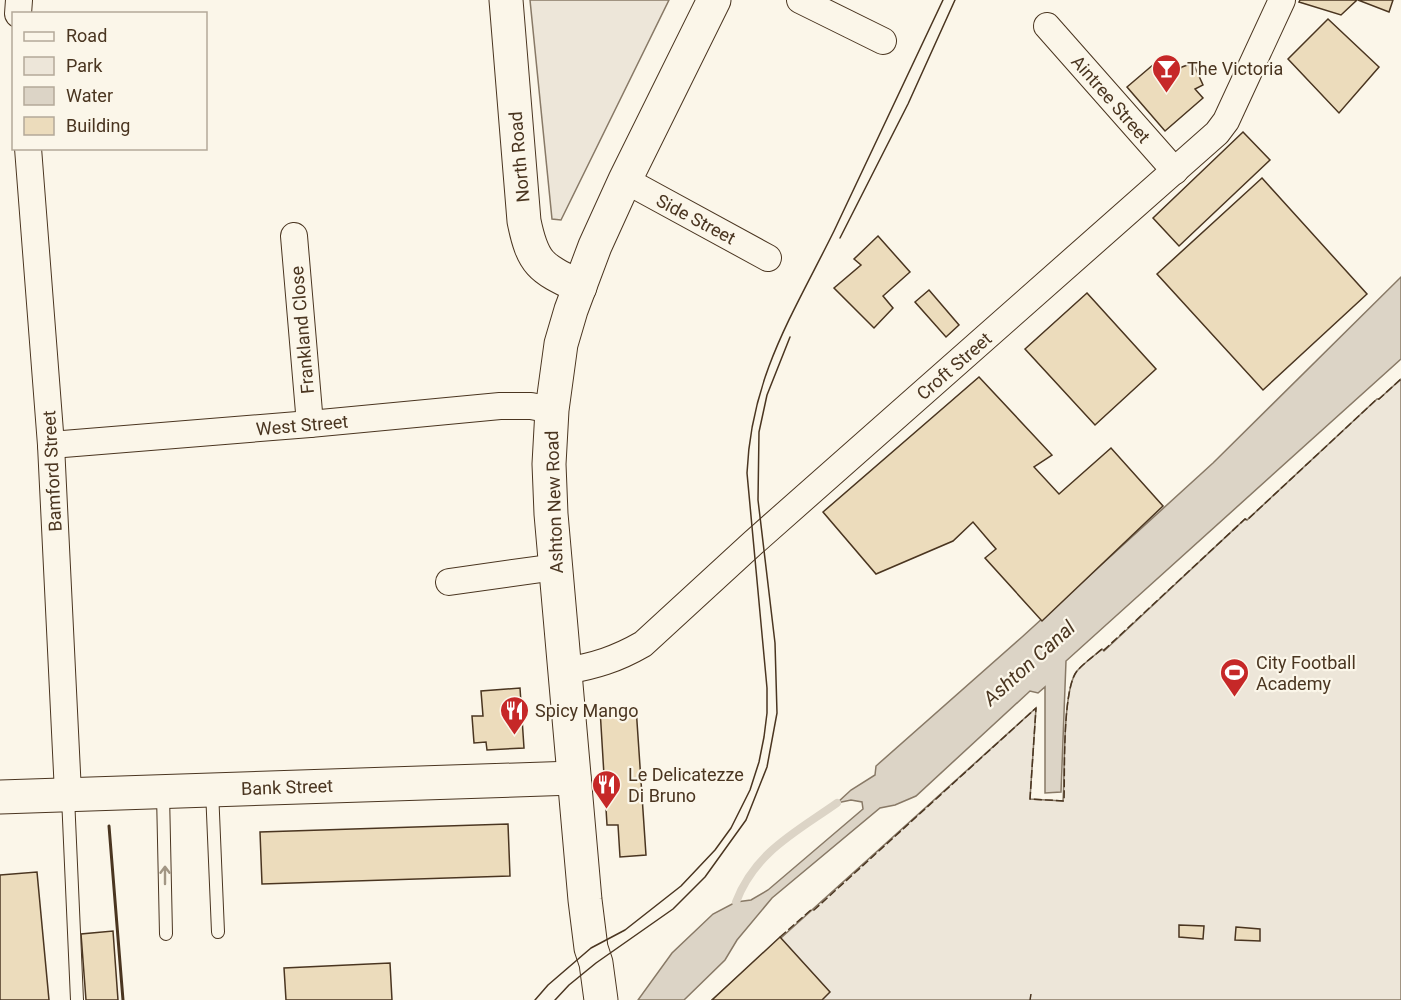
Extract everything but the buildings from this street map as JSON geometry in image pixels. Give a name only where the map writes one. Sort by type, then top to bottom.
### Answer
[{"type":"main road","name":"North Road","points":[[506,0],[524,221],[529,247],[546,271],[580,287]]},
{"type":"main road","name":"Ashton New Road","points":[[601,998],[590,938],[556,567],[549,464],[552,410],[561,344],[595,246],[624,180],[714,0]]},
{"type":"main road","name":"Bank Street","points":[[0,797],[574,778]]},
{"type":"street","points":[[800,0],[883,41]]},
{"type":"street","name":"Croft Street","points":[[565,671],[590,667],[622,656],[643,644],[753,543],[1217,133],[1226,121],[1282,0]]},
{"type":"street","name":"Aintree Street","points":[[1047,26],[1175,171]]},
{"type":"street","name":"Bamford Street","points":[[28,150],[51,445],[68,793]]},
{"type":"street","name":"Side Street","points":[[624,180],[768,258]]},
{"type":"street","name":"Frankland Close","points":[[294,236],[310,424]]},
{"type":"street","name":"West Street","points":[[51,445],[500,406],[531,406],[552,410]]},
{"type":"street","points":[[449,582],[556,567]]},
{"type":"lane","points":[[212,789],[218,932]]},
{"type":"lane","points":[[163,790],[166,934]]},
{"type":"lane","points":[[68,793],[77,1000]]},
{"type":"green space","points":[[530,0],[669,0],[561,220],[552,219]]},
{"type":"green space","name":"City Football Academy","points":[[1401,379],[1401,1000],[712,1000],[1036,708],[1030,799],[1063,801],[1067,713],[1072,681],[1077,671],[1102,649],[1104,651],[1245,519],[1247,520]]},
{"type":"water","name":"Ashton Canal","points":[[1401,277],[1401,359],[1066,661],[1061,792],[1045,793],[1045,687],[1038,693],[1030,691],[916,796],[895,805],[880,808],[772,898],[737,940],[725,960],[684,1000],[638,1000],[672,953],[713,914],[736,902],[751,900],[768,890],[863,809],[862,802],[851,800],[837,803],[851,790],[875,775],[876,766],[1213,463]]},
{"type":"waterway","points":[[736,902],[744,885],[765,856],[837,803]]},
{"type":"tram line","points":[[535,1000],[548,985],[591,948],[625,930],[681,886],[715,850],[731,828],[750,790],[759,762],[767,713],[767,688],[747,473],[750,438],[757,406],[765,376],[777,347],[943,0]]},
{"type":"tram line","points":[[840,238],[908,104],[955,0]]},
{"type":"tram line","points":[[555,1000],[596,963],[673,909],[705,877],[746,820],[767,767],[777,713],[775,643],[758,500],[759,432],[767,395],[790,337]]},
{"type":"fence","points":[[780,937],[812,909],[814,910],[1036,708],[1030,799],[1064,801],[1067,713],[1072,681],[1077,671],[1102,649],[1103,651],[1401,379]]},
{"type":"fence","points":[[1030,1000],[1031,994]]},
{"type":"wall","points":[[109,826],[123,1000]]},
{"type":"place","name":"The Victoria","points":[[1166,94]]},
{"type":"place","name":"City Football Academy","points":[[1235,698]]},
{"type":"place","name":"Spicy Mango","points":[[514,736]]},
{"type":"place","name":"Le Delicatezze Di Bruno","points":[[607,810]]}]
